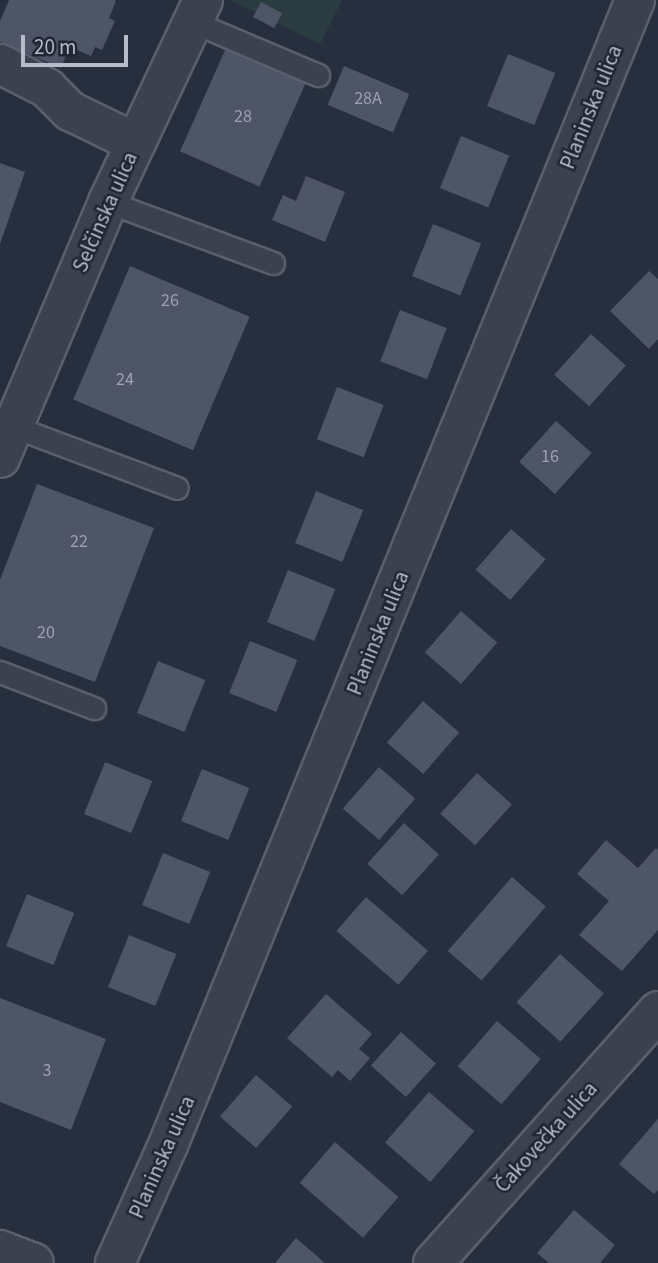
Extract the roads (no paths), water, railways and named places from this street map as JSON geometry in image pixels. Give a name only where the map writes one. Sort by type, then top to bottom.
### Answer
[{"type":"street","name":"Planinska ulica","points":[[116,1263],[168,1145],[635,0]]},
{"type":"street","name":"Selčinska ulica","points":[[4,436],[108,202],[198,11]]},
{"type":"street","points":[[0,64],[47,88],[70,111],[136,143]]},
{"type":"street","name":"Čakovečka ulica","points":[[433,1263],[658,1011]]},
{"type":"street","points":[[0,1250],[34,1263]]},
{"type":"lane","points":[[198,11],[317,75]]},
{"type":"lane","points":[[108,202],[273,263]]},
{"type":"lane","points":[[4,436],[177,488]]},
{"type":"lane","points":[[0,672],[94,708]]}]
